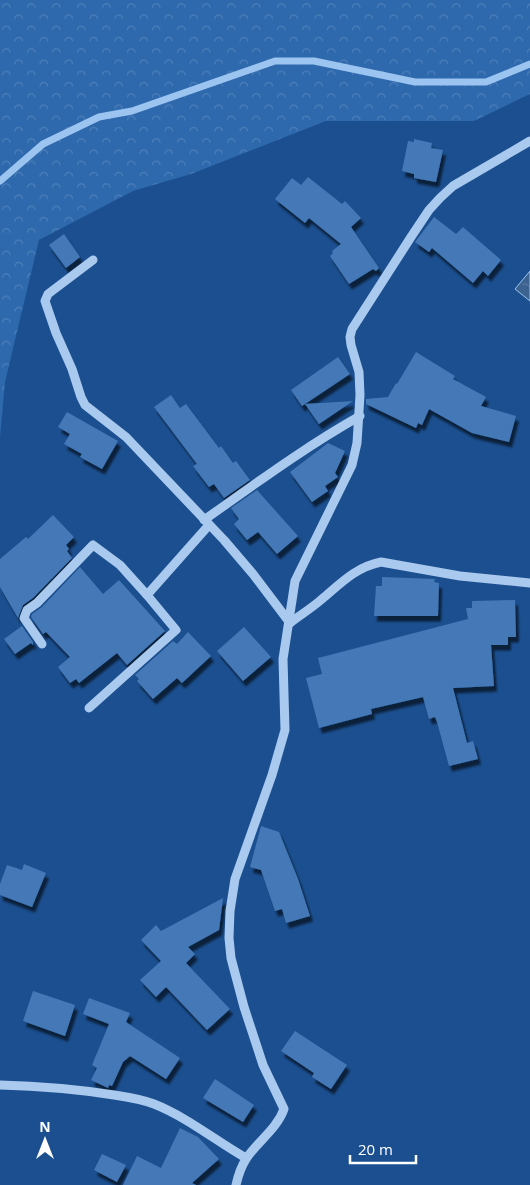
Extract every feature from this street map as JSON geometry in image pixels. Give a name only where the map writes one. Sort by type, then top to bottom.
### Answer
[{"type":"lane","points":[[236,1185],[239,1172],[246,1158],[265,1138],[284,1109],[263,1066],[244,1008],[229,938],[230,911],[235,879],[272,774],[284,730],[283,659],[290,623],[292,592],[295,581],[352,465],[357,443],[360,416],[359,372],[350,337],[352,329],[428,210],[452,186],[530,141]]},
{"type":"lane","points":[[93,260],[48,294],[45,301],[85,405],[126,437],[253,574],[290,623]]},
{"type":"lane","points":[[147,595],[206,523],[303,451],[360,416]]},
{"type":"lane","points":[[42,644],[24,618],[27,610],[37,603],[93,545],[120,565],[176,630],[89,708]]},
{"type":"lane","points":[[290,623],[350,574],[370,564],[381,562],[460,576],[530,583]]},
{"type":"lane","points":[[0,1085],[42,1086],[89,1091],[142,1100],[177,1116],[246,1158]]},
{"type":"green space","points":[[0,0],[530,0],[530,94],[474,121],[326,121],[191,174],[133,191],[39,240],[5,382],[0,437]]},
{"type":"water","points":[[530,271],[530,301],[515,289]]},
{"type":"building","points":[[414,139],[432,143],[431,148],[443,150],[436,182],[414,178],[414,174],[402,171],[408,141],[414,142]]},
{"type":"building","points":[[308,177],[342,204],[345,201],[361,218],[351,227],[379,268],[376,271],[373,269],[349,284],[330,256],[333,253],[332,251],[341,244],[309,218],[305,223],[275,199],[292,178],[301,185]]},
{"type":"building","points":[[434,217],[456,234],[463,227],[501,260],[488,276],[483,271],[473,283],[432,248],[429,252],[415,242]]},
{"type":"building","points":[[64,234],[80,257],[66,268],[49,245]]},
{"type":"building","points":[[416,352],[455,376],[453,379],[486,397],[481,406],[516,416],[509,442],[472,433],[429,409],[422,425],[418,423],[416,428],[366,404],[366,399],[388,397]]},
{"type":"building","points":[[338,357],[350,374],[302,406],[291,390]]},
{"type":"building","points":[[171,395],[180,408],[186,404],[219,448],[221,446],[233,463],[236,461],[250,480],[224,498],[214,484],[209,487],[193,466],[197,464],[154,407]]},
{"type":"building","points":[[353,401],[319,424],[305,404]]},
{"type":"building","points":[[67,412],[118,441],[102,469],[80,457],[82,454],[64,444],[70,434],[58,427]]},
{"type":"building","points":[[328,443],[345,451],[335,473],[338,477],[325,486],[328,491],[312,502],[290,472]]},
{"type":"building","points":[[257,490],[298,536],[277,554],[258,532],[247,540],[234,524],[239,519],[231,508]]},
{"type":"building","points":[[53,515],[74,537],[66,545],[69,549],[67,551],[72,558],[33,598],[23,605],[18,618],[0,587],[0,559],[26,537],[28,539]]},
{"type":"building","points":[[80,567],[103,594],[119,580],[165,631],[127,665],[117,653],[79,683],[76,679],[70,683],[58,667],[70,657],[46,632],[43,634],[31,617]]},
{"type":"building","points":[[382,577],[435,579],[434,582],[439,583],[438,616],[374,616],[376,586],[382,586]]},
{"type":"building","points":[[515,600],[516,637],[508,637],[508,645],[491,645],[494,686],[453,688],[467,743],[473,741],[478,759],[449,766],[437,722],[435,717],[429,719],[423,697],[371,709],[372,714],[319,728],[306,678],[322,674],[318,658],[468,619],[466,608],[472,608],[472,601]]},
{"type":"building","points":[[22,626],[33,642],[33,645],[31,643],[15,654],[4,639]]},
{"type":"building","points":[[244,627],[271,657],[243,681],[217,651]]},
{"type":"building","points":[[188,632],[211,656],[182,683],[177,678],[153,699],[137,681],[139,679],[135,675],[173,641],[177,644]]},
{"type":"building","points":[[261,826],[279,832],[298,879],[310,916],[286,923],[282,909],[275,911],[261,870],[250,867]]},
{"type":"building","points":[[24,864],[46,873],[32,907],[0,895],[0,884],[7,865],[22,870]]},
{"type":"building","points":[[223,898],[219,930],[188,947],[195,954],[186,963],[230,1009],[207,1030],[166,987],[156,997],[140,980],[161,961],[141,940],[156,925],[161,931]]},
{"type":"building","points":[[33,991],[75,1005],[65,1036],[23,1021]]},
{"type":"building","points":[[89,998],[130,1013],[126,1022],[180,1058],[166,1079],[130,1056],[123,1062],[112,1086],[109,1085],[108,1088],[91,1080],[97,1068],[92,1065],[109,1024],[83,1014]]},
{"type":"building","points":[[295,1031],[347,1065],[331,1089],[312,1077],[314,1073],[281,1051]]},
{"type":"building","points":[[215,1079],[254,1105],[243,1122],[203,1098]]},
{"type":"building","points":[[180,1128],[198,1137],[219,1159],[192,1183],[196,1185],[123,1185],[137,1156],[161,1168]]},
{"type":"building","points":[[102,1154],[126,1165],[117,1182],[94,1170]]},
{"type":"waterway","points":[[0,181],[43,144],[99,117],[132,111],[275,61],[314,61],[415,82],[486,82],[530,64]]}]
